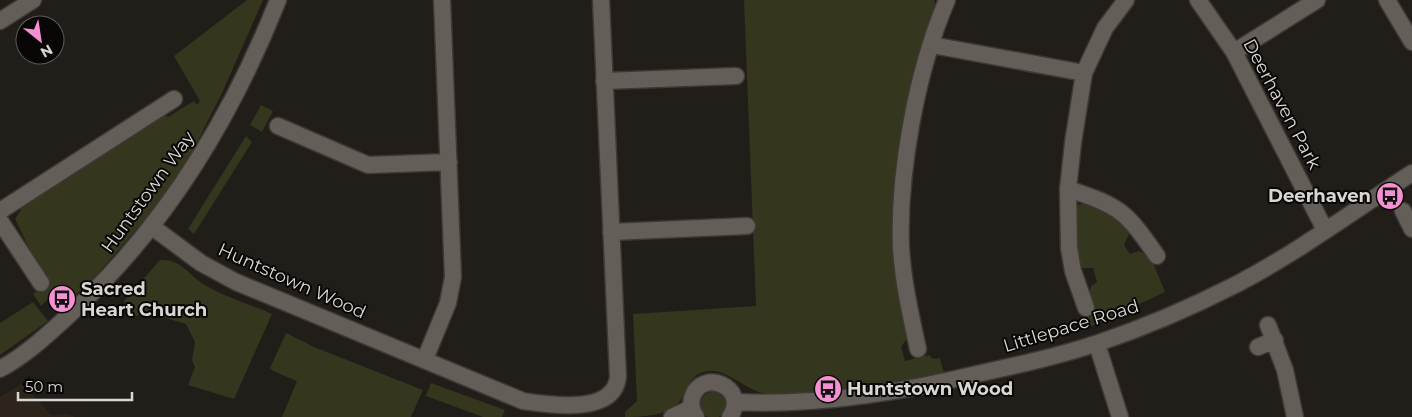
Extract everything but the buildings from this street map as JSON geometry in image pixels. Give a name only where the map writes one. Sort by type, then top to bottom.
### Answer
[{"type":"street","points":[[0,21],[33,0]]},
{"type":"street","name":"Huntstown Way","points":[[0,369],[40,342],[103,284],[151,226],[220,125],[244,79],[278,0]]},
{"type":"street","points":[[425,359],[452,292],[454,262],[442,0]]},
{"type":"street","name":"Huntstown Wood","points":[[151,226],[201,263],[236,282],[523,401],[557,405],[588,403],[609,397],[614,392],[618,377],[601,0]]},
{"type":"street","points":[[918,349],[901,250],[901,209],[912,127],[932,45],[947,0]]},
{"type":"street","points":[[1086,308],[1073,271],[1068,248],[1068,189],[1084,73],[1105,28],[1126,0]]},
{"type":"street","name":"Deerhaven Park","points":[[1198,0],[1234,52],[1325,230]]},
{"type":"street","points":[[1234,52],[1317,0]]},
{"type":"street","points":[[1387,0],[1412,42]]},
{"type":"street","points":[[932,45],[1084,73]]},
{"type":"street","points":[[604,81],[736,76]]},
{"type":"street","points":[[0,211],[174,99]]},
{"type":"street","points":[[278,126],[368,165],[449,162]]},
{"type":"street","name":"Littlepace Road","points":[[732,410],[859,397],[942,382],[1097,344],[1156,322],[1237,284],[1325,230],[1412,172]]},
{"type":"street","points":[[1068,189],[1119,208],[1134,224],[1157,256]]},
{"type":"street","points":[[1403,211],[1412,229]]},
{"type":"street","points":[[0,221],[41,283]]},
{"type":"street","points":[[611,232],[747,226]]},
{"type":"street","points":[[1268,325],[1285,370],[1295,417]]},
{"type":"street","points":[[1258,347],[1275,340]]},
{"type":"street","points":[[1097,344],[1120,417]]},
{"type":"street","points":[[672,417],[693,412],[694,393],[697,388],[709,382],[727,387],[732,394],[732,410]]},
{"type":"shaded area","points":[[22,383],[51,415],[68,414],[75,417],[0,417],[0,397]]},
{"type":"green space","points":[[247,0],[263,0],[222,93],[184,168],[149,215],[92,280],[72,298],[57,290],[41,306],[33,294],[46,283],[15,219],[24,205],[164,115],[168,117],[194,101],[197,105],[200,101],[174,56]]},
{"type":"green space","points":[[744,0],[934,0],[937,11],[927,30],[918,58],[900,157],[907,338],[901,347],[905,361],[929,355],[933,359],[940,358],[944,373],[856,390],[810,395],[788,395],[759,392],[725,374],[712,371],[704,372],[693,379],[684,395],[671,409],[652,415],[625,417],[625,412],[637,401],[633,314],[756,306]]},
{"type":"green space","points":[[261,105],[273,111],[262,132],[250,125]]},
{"type":"green space","points":[[246,136],[252,142],[194,234],[188,229]]},
{"type":"green space","points":[[1087,203],[1112,212],[1130,232],[1124,245],[1130,254],[1139,251],[1149,256],[1165,292],[1083,330],[1085,319],[1096,313],[1089,295],[1091,286],[1097,282],[1093,268],[1080,268],[1076,262],[1075,213],[1078,205]]},
{"type":"green space","points":[[160,260],[179,264],[211,289],[272,314],[234,399],[188,385],[195,367],[192,360],[195,342],[186,324],[146,312],[134,317],[124,301]]},
{"type":"green space","points":[[33,302],[48,321],[0,355],[0,323]]},
{"type":"green space","points":[[286,333],[314,347],[423,390],[411,417],[282,417],[297,381],[270,368]]},
{"type":"green space","points":[[431,383],[505,410],[502,417],[483,417],[426,396]]},
{"type":"green space","points":[[713,392],[722,396],[726,405],[722,414],[713,418],[704,414],[700,405],[704,396]]},
{"type":"place","name":"Deerhaven","points":[[1390,196]]},
{"type":"place","name":"Sacred Heart Church","points":[[62,299]]},
{"type":"place","name":"Huntstown Wood","points":[[828,389]]}]
